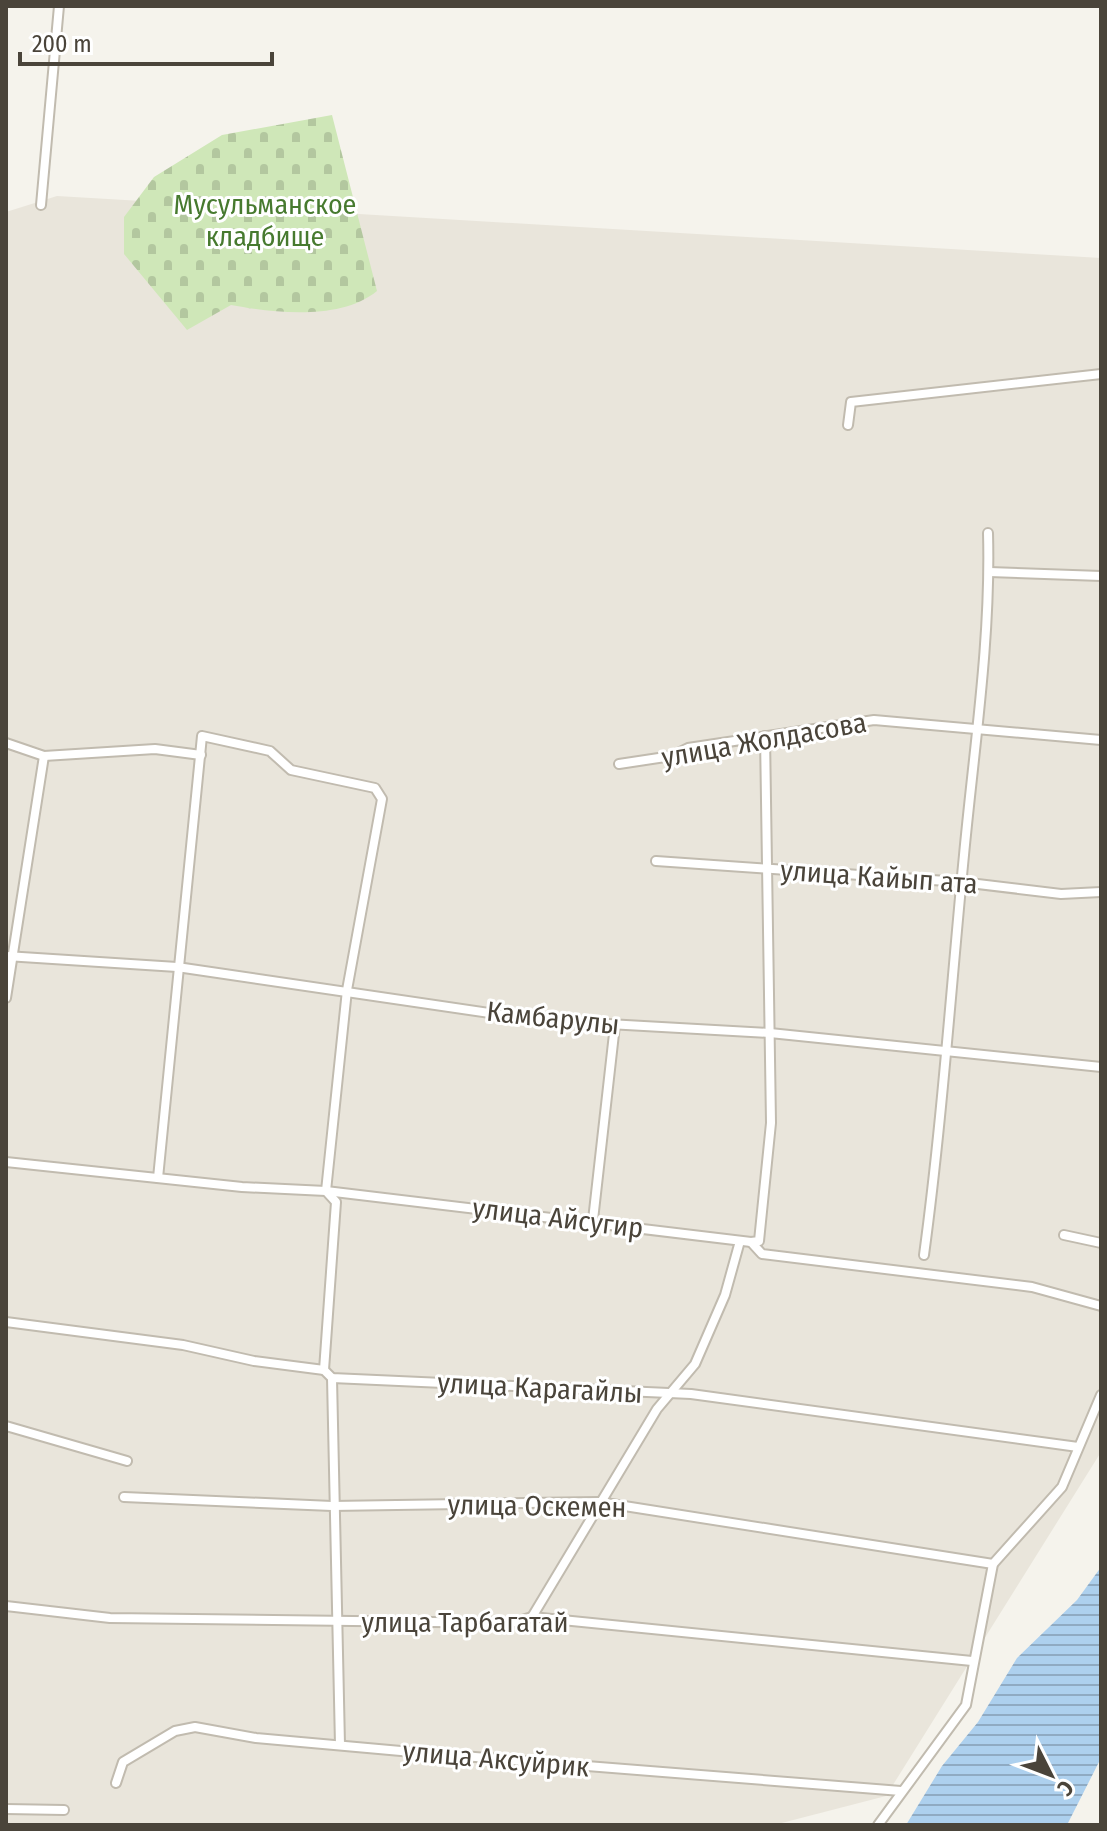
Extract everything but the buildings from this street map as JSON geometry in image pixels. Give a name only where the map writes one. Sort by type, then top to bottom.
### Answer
[{"type":"street","points":[[41,205],[59,6]]},
{"type":"street","points":[[848,425],[851,402],[1101,374]]},
{"type":"street","points":[[924,1255],[939,1138],[944,1051],[976,729],[989,572],[988,533]]},
{"type":"street","points":[[989,572],[1101,576]]},
{"type":"street","name":"улица Жолдасова","points":[[619,764],[672,756],[688,748],[874,720],[1101,740]]},
{"type":"street","points":[[158,1178],[202,736],[270,751],[291,770],[380,791],[382,799],[347,990],[326,1191],[336,1202],[324,1370]]},
{"type":"street","points":[[751,1242],[759,1241],[771,1123],[765,736]]},
{"type":"street","points":[[6,743],[44,756],[155,749],[201,755]]},
{"type":"street","points":[[6,998],[9,957],[44,756]]},
{"type":"street","name":"улица Кайып ата","points":[[656,861],[961,882],[1061,894],[1101,892]]},
{"type":"street","name":"Камбарулы","points":[[9,957],[177,967],[537,1020],[770,1033],[1101,1067]]},
{"type":"street","points":[[593,1220],[615,1025]]},
{"type":"street","name":"улица Айсугир","points":[[6,1162],[326,1191],[593,1220],[751,1242],[762,1254],[1032,1287],[1101,1306]]},
{"type":"street","points":[[1064,1235],[1100,1243],[1101,1231]]},
{"type":"street","points":[[532,1617],[657,1409],[673,1394],[695,1364],[710,1331],[740,1241]]},
{"type":"street","points":[[6,1322],[183,1345],[254,1361],[324,1370],[332,1378],[332,1506],[340,1745]]},
{"type":"street","name":"улица Карагайлы","points":[[332,1378],[691,1394],[1078,1447]]},
{"type":"street","points":[[878,1825],[956,1723],[966,1705],[993,1564],[1053,1500],[1101,1395]]},
{"type":"street","points":[[6,1426],[127,1461]]},
{"type":"street","name":"улица Оскемен","points":[[124,1497],[332,1506],[599,1502],[993,1564]]},
{"type":"street","name":"улица Тарбагатай","points":[[6,1606],[110,1618],[335,1623],[512,1623],[532,1617],[972,1661]]},
{"type":"street","name":"улица Аксуйрик","points":[[116,1783],[123,1762],[175,1731],[195,1727],[256,1738],[901,1791]]},
{"type":"street","points":[[6,1809],[64,1810]]},
{"type":"shaded area","points":[[57,196],[1101,258],[1101,1452],[886,1796],[774,1825],[6,1825],[6,212]]},
{"type":"green space","name":"Мусульманское кладбище","points":[[332,115],[377,291],[362,301],[326,311],[286,312],[231,305],[187,330],[124,254],[124,217],[154,177],[222,135]]},
{"type":"water","points":[[1101,1567],[1101,1758],[1067,1825],[906,1825],[942,1766],[978,1722],[1017,1658],[1077,1600]]}]
